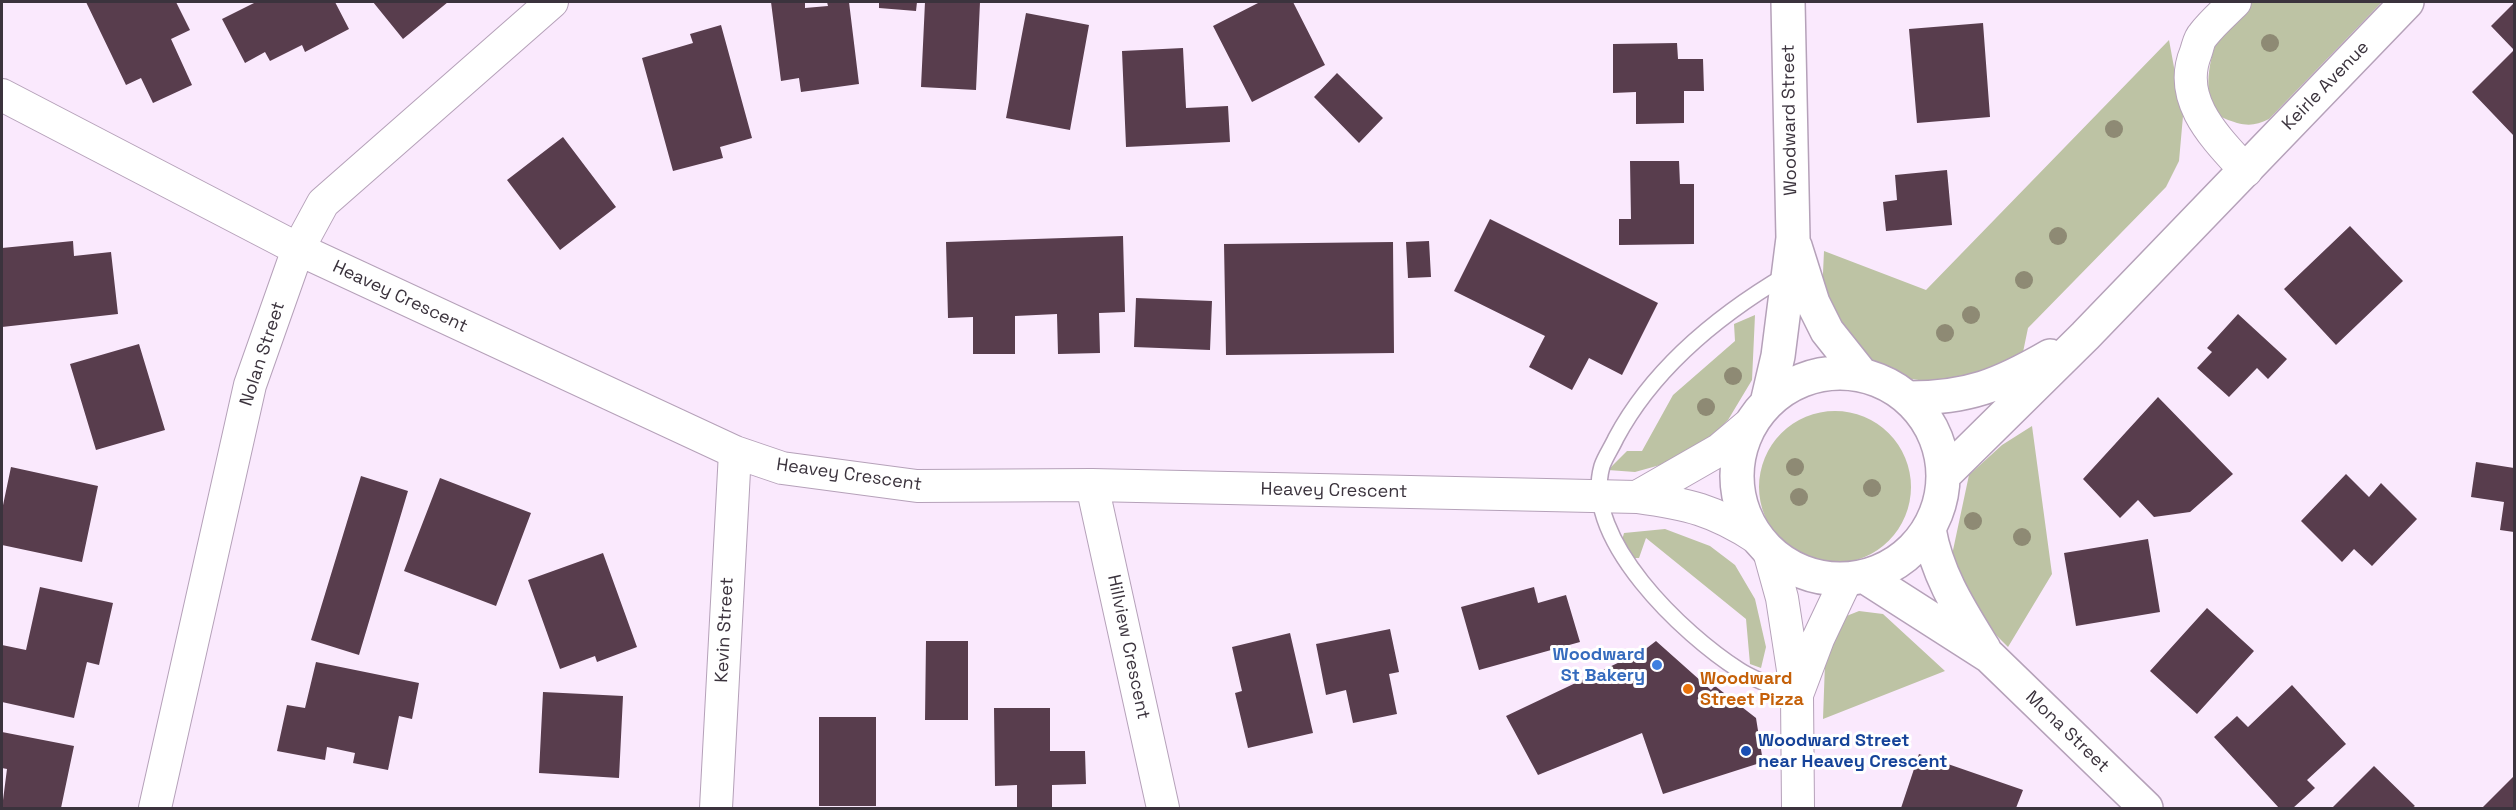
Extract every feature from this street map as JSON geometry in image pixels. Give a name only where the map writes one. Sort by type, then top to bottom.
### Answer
[{"type":"street","name":"Nolan Street","points":[[154,808],[250,385],[298,249],[323,203],[552,2]]},
{"type":"street","name":"Woodward Street","points":[[1759,413],[1778,356],[1793,238],[1788,2]]},
{"type":"street","points":[[2235,2],[2202,36],[2191,63],[2191,87],[2198,113],[2213,135],[2246,171]]},
{"type":"street","name":"Keirle Avenue","points":[[1943,476],[2085,336],[2407,2]]},
{"type":"street","name":"Heavey Crescent","points":[[2,95],[298,249],[735,452],[782,468],[917,486],[1092,485],[1637,497],[1676,502],[1711,512],[1763,544]]},
{"type":"street","name":"Woodward Street","points":[[1793,238],[1818,312],[1827,331],[1862,375]]},
{"type":"street","name":"Keirle Avenue","points":[[1909,398],[1943,398],[1970,394],[2023,372],[2085,336]]},
{"type":"street","points":[[1637,497],[1719,450],[1783,388],[1814,375],[1847,372],[1862,375],[1881,380],[1909,398],[1928,420],[1940,447],[1943,476],[1940,503],[1929,529],[1908,555],[1878,572],[1855,578],[1812,576],[1781,562],[1763,544]]},
{"type":"street","points":[[1759,413],[1742,441],[1736,475],[1741,508],[1763,544],[1782,598],[1797,696],[1798,808]]},
{"type":"street","name":"Kevin Street","points":[[716,808],[735,452]]},
{"type":"street","name":"Hillview Crescent","points":[[1092,485],[1163,808]]},
{"type":"street","name":"Mona Street","points":[[1929,529],[1937,564],[1951,595],[1989,656]]},
{"type":"street","points":[[1797,696],[1818,639],[1855,578]]},
{"type":"street","name":"Mona Street","points":[[1855,578],[1989,656],[2146,808]]},
{"type":"lane","points":[[1788,274],[1729,312],[1670,364],[1627,419],[1602,466],[1598,496],[1610,532],[1634,572],[1662,606],[1689,632],[1739,671],[1797,696]]},
{"type":"green space","points":[[2251,2],[2382,2],[2269,119],[2249,125],[2226,119],[2214,109],[2210,99],[2209,77],[2213,54],[2222,31]]},
{"type":"green space","points":[[2169,40],[2183,116],[2179,161],[2166,187],[2028,328],[2022,357],[1985,381],[1941,383],[1896,377],[1865,360],[1822,295],[1824,251],[1926,290]]},
{"type":"green space","points":[[1755,315],[1752,380],[1728,420],[1699,448],[1671,462],[1635,472],[1608,470],[1627,451],[1642,451],[1673,395],[1735,341],[1734,324]]},
{"type":"green space","points":[[1835,411],[1864,417],[1889,433],[1905,458],[1911,487],[1905,516],[1889,541],[1864,557],[1835,563],[1806,557],[1781,541],[1765,516],[1759,487],[1765,458],[1781,433],[1806,417]]},
{"type":"green space","points":[[2032,426],[2052,574],[2008,647],[1968,607],[1949,569],[1969,475],[2002,445]]},
{"type":"green space","points":[[1665,529],[1710,546],[1735,565],[1755,599],[1766,647],[1761,668],[1750,664],[1746,619],[1646,538],[1639,558],[1631,558],[1621,544],[1624,533]]},
{"type":"green space","points":[[1859,611],[1883,614],[1945,671],[1823,719],[1825,663],[1844,617]]},
{"type":"building","points":[[86,2],[176,2],[190,30],[171,39],[192,85],[153,103],[141,78],[126,85]]},
{"type":"building","points":[[256,2],[335,2],[349,29],[305,52],[302,45],[270,61],[265,52],[245,63],[222,19]]},
{"type":"building","points":[[373,2],[448,2],[403,39]]},
{"type":"building","points":[[771,2],[805,2],[805,8],[828,6],[827,2],[849,2],[859,84],[801,92],[799,78],[781,81]]},
{"type":"building","points":[[879,2],[917,2],[916,11],[879,8]]},
{"type":"building","points":[[925,2],[980,2],[976,90],[921,87]]},
{"type":"building","points":[[1260,2],[1293,2],[1325,65],[1252,102],[1213,26]]},
{"type":"building","points":[[2514,3],[2514,50],[2491,26]]},
{"type":"building","points":[[1026,13],[1089,25],[1070,130],[1006,118]]},
{"type":"building","points":[[1983,23],[1990,117],[1917,123],[1909,29]]},
{"type":"building","points":[[721,25],[752,138],[720,147],[723,158],[673,171],[642,58],[693,43],[690,34]]},
{"type":"building","points":[[1677,43],[1678,59],[1703,59],[1704,91],[1684,91],[1684,123],[1636,124],[1636,92],[1613,93],[1613,44]]},
{"type":"building","points":[[1183,48],[1186,108],[1228,106],[1230,142],[1126,147],[1122,51]]},
{"type":"building","points":[[2514,50],[2514,136],[2472,92]]},
{"type":"building","points":[[1337,73],[1383,118],[1359,143],[1314,97]]},
{"type":"building","points":[[563,137],[616,207],[560,250],[507,180]]},
{"type":"building","points":[[1630,161],[1679,161],[1680,184],[1694,184],[1694,244],[1619,245],[1619,219],[1631,219]]},
{"type":"building","points":[[1947,170],[1952,225],[1886,231],[1883,202],[1897,200],[1895,175]]},
{"type":"building","points":[[1490,219],[1658,303],[1622,375],[1589,358],[1572,390],[1529,367],[1545,336],[1454,291]]},
{"type":"building","points":[[2350,226],[2403,281],[2336,345],[2284,289]]},
{"type":"building","points":[[1123,236],[1125,312],[1099,313],[1100,353],[1058,354],[1057,314],[1015,316],[1015,354],[973,354],[973,317],[948,318],[946,242]]},
{"type":"building","points":[[73,241],[74,256],[111,252],[118,314],[2,327],[2,248]]},
{"type":"building","points":[[1429,241],[1431,277],[1408,278],[1406,242]]},
{"type":"building","points":[[1393,242],[1394,353],[1226,355],[1224,244]]},
{"type":"building","points":[[1136,298],[1212,301],[1210,350],[1134,347]]},
{"type":"building","points":[[2238,314],[2287,359],[2268,379],[2257,368],[2229,397],[2197,368],[2212,352],[2207,348]]},
{"type":"building","points":[[139,344],[165,430],[96,450],[70,364]]},
{"type":"building","points":[[2158,397],[2233,474],[2190,512],[2154,517],[2138,500],[2120,518],[2083,479]]},
{"type":"building","points":[[2476,462],[2514,468],[2514,532],[2500,530],[2504,502],[2471,497]]},
{"type":"building","points":[[11,467],[98,486],[82,562],[2,545],[2,510]]},
{"type":"building","points":[[2346,474],[2369,497],[2381,483],[2417,519],[2372,566],[2354,549],[2342,562],[2301,521]]},
{"type":"building","points":[[361,476],[408,491],[359,655],[311,640]]},
{"type":"building","points":[[440,478],[531,513],[496,606],[404,571]]},
{"type":"building","points":[[2148,539],[2160,612],[2076,626],[2064,553]]},
{"type":"building","points":[[603,553],[637,647],[597,662],[595,656],[560,669],[528,580]]},
{"type":"building","points":[[40,587],[113,603],[99,665],[87,662],[74,718],[2,702],[2,645],[26,650]]},
{"type":"building","points":[[1534,587],[1538,603],[1566,595],[1580,642],[1479,670],[1461,607]]},
{"type":"building","points":[[2207,608],[2254,651],[2197,714],[2150,671]]},
{"type":"building","points":[[1390,629],[1399,672],[1389,674],[1397,714],[1353,723],[1346,690],[1326,695],[1316,644]]},
{"type":"building","points":[[1290,633],[1313,733],[1248,748],[1235,693],[1242,691],[1232,647]]},
{"type":"building","points":[[926,641],[968,641],[968,720],[925,720]]},
{"type":"building","points":[[1656,641],[1711,690],[1715,686],[1756,718],[1763,762],[1663,794],[1642,733],[1538,775],[1506,716],[1643,651]]},
{"type":"building","points":[[316,662],[419,683],[412,719],[399,716],[388,770],[353,763],[355,753],[327,747],[325,760],[277,751],[287,705],[305,708]]},
{"type":"building","points":[[2292,685],[2346,744],[2307,780],[2315,788],[2293,808],[2279,808],[2214,737],[2237,716],[2248,727]]},
{"type":"building","points":[[543,692],[623,696],[619,778],[539,773]]},
{"type":"building","points":[[994,708],[1050,708],[1050,751],[1085,751],[1086,784],[1052,785],[1052,808],[1017,808],[1017,785],[995,786]]},
{"type":"building","points":[[819,717],[876,717],[876,806],[819,806]]},
{"type":"building","points":[[2,732],[74,746],[61,808],[2,808],[7,769],[2,768]]},
{"type":"building","points":[[1919,754],[2023,790],[2016,808],[1901,808]]},
{"type":"building","points":[[2374,766],[2415,806],[2412,808],[2332,808]]},
{"type":"building","points":[[2514,776],[2514,808],[2482,808]]},
{"type":"place","name":"Woodward St Bakery","points":[[1657,665]]},
{"type":"place","name":"Woodward Street Pizza","points":[[1688,689]]},
{"type":"place","name":"Woodward Street near Heavey Crescent","points":[[1746,751]]}]
